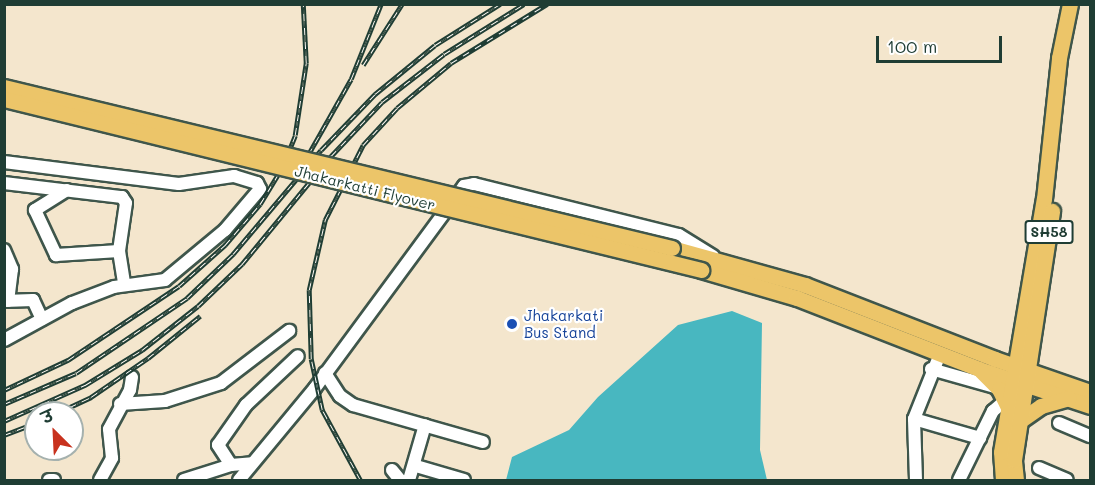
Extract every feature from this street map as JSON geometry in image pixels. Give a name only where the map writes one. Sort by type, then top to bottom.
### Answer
[{"type":"main road","name":"SH58","points":[[1020,373],[1044,199],[1059,58],[1065,44],[1070,4]]},
{"type":"main road","name":"SH58","points":[[1002,480],[1001,452],[1009,405],[1031,345],[1054,200],[1068,60],[1065,44]]},
{"type":"main road","name":"Jhakarkatti Flyover","points":[[4,87],[714,257],[805,285],[1020,373]]},
{"type":"main road","name":"Jhakarkatti Flyover","points":[[4,99],[726,276],[828,309],[979,369],[1020,373]]},
{"type":"main road","points":[[1031,345],[1050,375]]},
{"type":"main road","points":[[979,369],[1009,405],[1041,406],[1069,398]]},
{"type":"main road","points":[[1020,373],[1050,375],[1090,392]]},
{"type":"main road","points":[[1020,373],[1090,406]]},
{"type":"main road","name":"SH58","points":[[1009,405],[1013,468],[1016,480]]},
{"type":"street","points":[[4,162],[179,184],[234,176],[257,183],[260,189],[225,230],[165,280],[124,284],[42,319],[4,340]]},
{"type":"street","points":[[118,195],[131,177]]},
{"type":"street","points":[[4,183],[118,195],[126,203],[119,251],[124,284]]},
{"type":"street","points":[[239,480],[325,373],[465,186],[474,184],[679,236],[714,257]]},
{"type":"street","points":[[67,190],[35,210],[56,255],[119,251]]},
{"type":"street","points":[[4,250],[12,269],[6,301],[33,300],[42,319]]},
{"type":"street","points":[[120,404],[172,399],[224,382],[289,331]]},
{"type":"street","points":[[916,480],[914,419],[932,369],[940,354]]},
{"type":"street","points":[[231,465],[218,445],[246,405],[298,356]]},
{"type":"street","points":[[932,369],[1009,405]]},
{"type":"street","points":[[325,373],[340,396],[353,405],[483,442]]},
{"type":"street","points":[[100,480],[112,458],[107,435],[120,404],[130,390],[132,377]]},
{"type":"street","points":[[959,480],[993,411],[1009,405]]},
{"type":"street","points":[[914,419],[980,438]]},
{"type":"street","points":[[1059,423],[1090,436]]},
{"type":"street","points":[[409,480],[416,466],[425,425]]},
{"type":"street","points":[[184,480],[231,465],[252,463]]},
{"type":"street","points":[[416,466],[464,480]]},
{"type":"street","points":[[1039,468],[1067,480]]},
{"type":"street","points":[[392,470],[400,480]]},
{"type":"water","points":[[732,311],[762,323],[760,450],[767,480],[506,480],[512,457],[569,430],[598,397],[678,325]]},
{"type":"railway","points":[[4,390],[68,360],[179,286],[225,245],[260,204],[282,168],[295,135],[306,63],[303,4]]},
{"type":"railway","points":[[308,155],[351,79],[381,4]]},
{"type":"railway","points":[[363,65],[402,4]]},
{"type":"railway","points":[[4,404],[76,373],[187,298],[233,254],[321,150],[375,94],[435,45],[500,4]]},
{"type":"railway","points":[[4,421],[85,385],[142,350],[198,306],[242,264],[331,156],[382,102],[444,54],[524,4]]},
{"type":"railway","points":[[360,480],[322,410],[311,359],[309,290],[325,220],[363,145],[397,108],[451,63],[547,4]]},
{"type":"railway","points":[[82,401],[148,358],[200,316]]},
{"type":"railway","points":[[4,435],[24,428]]},
{"type":"place","name":"Jhakarkati Bus Stand","points":[[512,324]]}]
